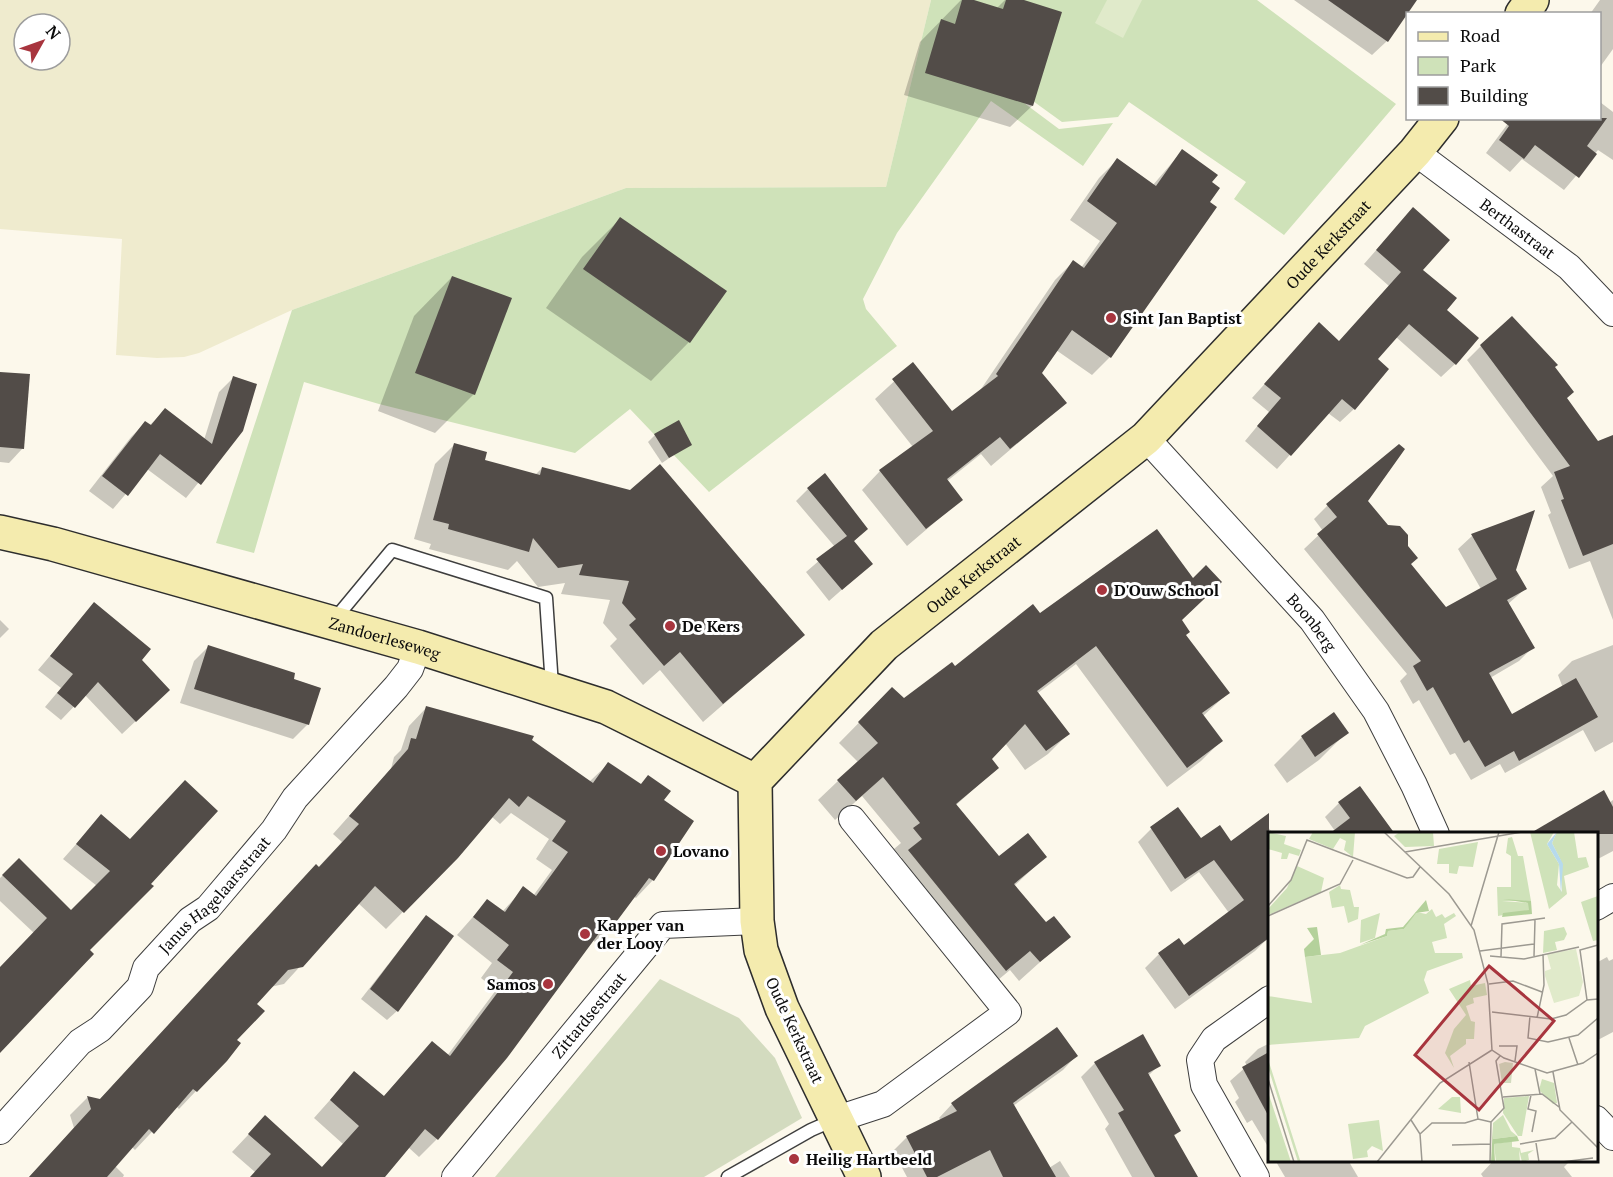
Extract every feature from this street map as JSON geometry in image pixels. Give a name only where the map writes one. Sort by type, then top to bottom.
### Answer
[{"type":"street","name":"Oude Kerkstraat","points":[[864,1177],[772,986],[756,921],[755,781],[884,645],[1146,438],[1415,152],[1440,120]]},
{"type":"street","name":"Berthastraat","points":[[1415,152],[1569,267],[1613,313]]},
{"type":"street","name":"Boonberg","points":[[1146,438],[1312,620],[1376,711],[1435,832]]},
{"type":"street","name":"Zandoerleseweg","points":[[0,532],[53,544],[418,647],[606,707],[755,781]]},
{"type":"street","name":"Janus Hagelaarsstraat","points":[[0,1131],[80,1042],[100,1029],[140,987],[146,968],[190,920],[208,908],[274,830],[295,798],[396,687],[410,669],[418,647]]},
{"type":"street","points":[[837,1119],[883,1104],[1008,1012],[852,819]]},
{"type":"street","points":[[1598,906],[1613,897]]},
{"type":"street","name":"Zittardsestraat","points":[[455,1177],[663,925],[756,921]]},
{"type":"street","points":[[1256,1177],[1204,1085],[1200,1060],[1214,1039],[1268,1000]]},
{"type":"street","points":[[1598,1121],[1613,1137]]},
{"type":"lane","points":[[331,624],[392,550],[546,598],[553,690]]},
{"type":"lane","points":[[728,1177],[811,1130],[837,1119]]},
{"type":"shaded area","points":[[0,0],[931,0],[886,187],[626,188],[292,310],[199,353],[184,357],[116,355],[122,239],[0,229]]},
{"type":"green space","points":[[931,0],[1257,0],[1396,104],[1284,235],[1234,199],[1246,182],[1129,102],[1118,117],[1062,122],[1004,80],[1000,85],[1059,129],[1113,123],[1083,166],[991,101],[897,233],[863,299],[866,309],[897,346],[709,492],[630,409],[575,453],[379,404],[304,382],[254,553],[216,543],[292,310],[626,188],[886,187]]},
{"type":"green space","points":[[1107,0],[1142,0],[1123,38],[1095,23]]},
{"type":"green space","points":[[660,979],[739,1018],[775,1058],[802,1118],[704,1177],[495,1177]]},
{"type":"building","points":[[962,0],[974,0],[1003,9],[1006,0],[1024,0],[1062,12],[1033,106],[925,73],[941,19],[955,24]]},
{"type":"building","points":[[1328,0],[1417,0],[1409,12],[1406,12],[1406,16],[1388,42]]},
{"type":"building","points":[[1601,118],[1607,118],[1587,146],[1597,154],[1579,178],[1535,145],[1524,159],[1499,140],[1509,126],[1502,120],[1601,120]]},
{"type":"building","points":[[1182,149],[1218,175],[1212,182],[1220,188],[1210,202],[1217,207],[1111,358],[1072,330],[1042,373],[1067,403],[1010,449],[1000,437],[947,479],[963,500],[926,529],[879,470],[933,431],[892,379],[913,362],[952,411],[998,376],[996,374],[1073,260],[1084,268],[1117,223],[1087,201],[1117,158],[1156,186]]},
{"type":"building","points":[[1413,207],[1450,240],[1423,270],[1457,298],[1447,310],[1479,338],[1456,365],[1409,324],[1378,359],[1389,369],[1355,410],[1342,399],[1291,456],[1257,426],[1281,398],[1264,384],[1319,322],[1339,341],[1401,272],[1376,250]]},
{"type":"building","points":[[620,217],[727,291],[690,343],[583,269]]},
{"type":"building","points":[[452,276],[512,298],[475,395],[415,373]]},
{"type":"building","points":[[1512,316],[1558,365],[1555,367],[1574,392],[1567,398],[1598,441],[1613,435],[1613,544],[1583,556],[1561,500],[1564,499],[1554,472],[1570,466],[1480,345]]},
{"type":"building","points":[[0,372],[30,374],[24,449],[0,447]]},
{"type":"building","points":[[233,376],[257,384],[243,431],[201,485],[160,454],[128,496],[102,476],[145,421],[151,425],[165,408],[212,444]]},
{"type":"building","points":[[679,420],[692,445],[669,458],[654,434]]},
{"type":"building","points":[[454,443],[487,452],[485,460],[540,475],[542,467],[630,490],[660,464],[805,635],[723,704],[680,652],[664,666],[629,625],[636,619],[622,603],[629,581],[579,575],[583,564],[558,568],[533,538],[529,552],[448,529],[449,524],[433,520]]},
{"type":"building","points":[[1399,444],[1405,449],[1368,501],[1388,525],[1400,526],[1408,535],[1408,546],[1418,558],[1411,564],[1446,607],[1497,579],[1471,534],[1535,510],[1516,570],[1527,589],[1507,600],[1535,648],[1489,673],[1512,714],[1576,678],[1598,717],[1519,761],[1514,751],[1485,767],[1469,740],[1464,743],[1433,687],[1427,691],[1413,666],[1421,661],[1317,534],[1337,517],[1326,504]]},
{"type":"building","points":[[825,473],[868,529],[854,541],[873,564],[842,590],[816,559],[847,536],[807,488]]},
{"type":"building","points":[[1157,529],[1193,578],[1206,565],[1222,582],[1182,620],[1190,632],[1186,635],[1230,693],[1202,713],[1223,741],[1187,768],[1096,646],[1037,691],[1070,734],[1046,751],[1025,724],[992,759],[999,768],[956,804],[999,856],[1028,833],[1047,857],[1014,884],[1046,922],[1054,916],[1071,937],[1040,962],[1030,951],[1006,971],[908,850],[922,839],[913,828],[920,823],[883,777],[856,801],[837,780],[878,743],[858,722],[892,687],[904,698],[952,662],[955,666],[1033,604],[1040,613]]},
{"type":"building","points":[[94,602],[151,649],[142,660],[170,690],[136,722],[98,682],[75,708],[57,693],[73,674],[50,656]]},
{"type":"building","points":[[208,645],[295,673],[294,679],[321,688],[309,725],[194,689]]},
{"type":"building","points":[[426,706],[534,736],[532,740],[593,783],[608,762],[641,784],[648,775],[671,791],[664,800],[694,821],[654,881],[649,878],[614,925],[608,921],[507,1058],[438,1140],[425,1129],[385,1177],[250,1177],[271,1154],[248,1134],[265,1115],[322,1167],[359,1126],[330,1100],[354,1071],[384,1096],[432,1041],[450,1056],[513,972],[497,960],[509,945],[473,917],[487,899],[505,912],[523,886],[536,896],[568,852],[552,841],[566,821],[528,796],[519,807],[509,798],[458,858],[404,913],[375,886],[303,967],[288,970],[257,1004],[265,1011],[237,1040],[241,1043],[227,1061],[197,1092],[193,1089],[154,1134],[149,1129],[107,1177],[29,1177],[91,1109],[87,1096],[100,1099],[316,864],[319,867],[359,824],[349,816],[408,749],[411,738],[416,739]]},
{"type":"building","points":[[1334,712],[1349,733],[1315,757],[1301,736]]},
{"type":"building","points":[[185,780],[218,811],[151,884],[154,886],[90,950],[94,954],[0,1053],[0,967],[47,918],[2,875],[19,858],[71,910],[110,871],[76,844],[101,814],[130,839]]},
{"type":"building","points":[[1360,786],[1394,832],[1332,832],[1350,818],[1338,802]]},
{"type":"building","points":[[1604,790],[1613,807],[1613,834],[1532,832]]},
{"type":"building","points":[[1178,807],[1201,838],[1220,825],[1231,841],[1269,813],[1268,939],[1189,996],[1158,953],[1179,938],[1184,945],[1244,900],[1214,860],[1185,879],[1150,827]]},
{"type":"building","points":[[426,915],[454,936],[398,1012],[370,989]]},
{"type":"building","points":[[1057,1027],[1078,1056],[1013,1103],[1056,1177],[1003,1177],[990,1150],[937,1177],[927,1177],[906,1136],[957,1111],[951,1103]]},
{"type":"building","points":[[1143,1034],[1161,1066],[1148,1073],[1181,1131],[1174,1135],[1198,1177],[1155,1177],[1118,1113],[1124,1110],[1094,1062]]},
{"type":"building","points":[[1268,1053],[1268,1115],[1242,1067]]},
{"type":"place","name":"Sint Jan Baptist","points":[[1111,318]]},
{"type":"place","name":"D'Ouw School","points":[[1102,590]]},
{"type":"place","name":"De Kers","points":[[670,626]]},
{"type":"place","name":"Lovano","points":[[661,851]]},
{"type":"place","name":"Kapper van der Looy","points":[[585,934]]},
{"type":"place","name":"Samos","points":[[548,984]]},
{"type":"place","name":"Heilig Hartbeeld","points":[[794,1159]]}]
